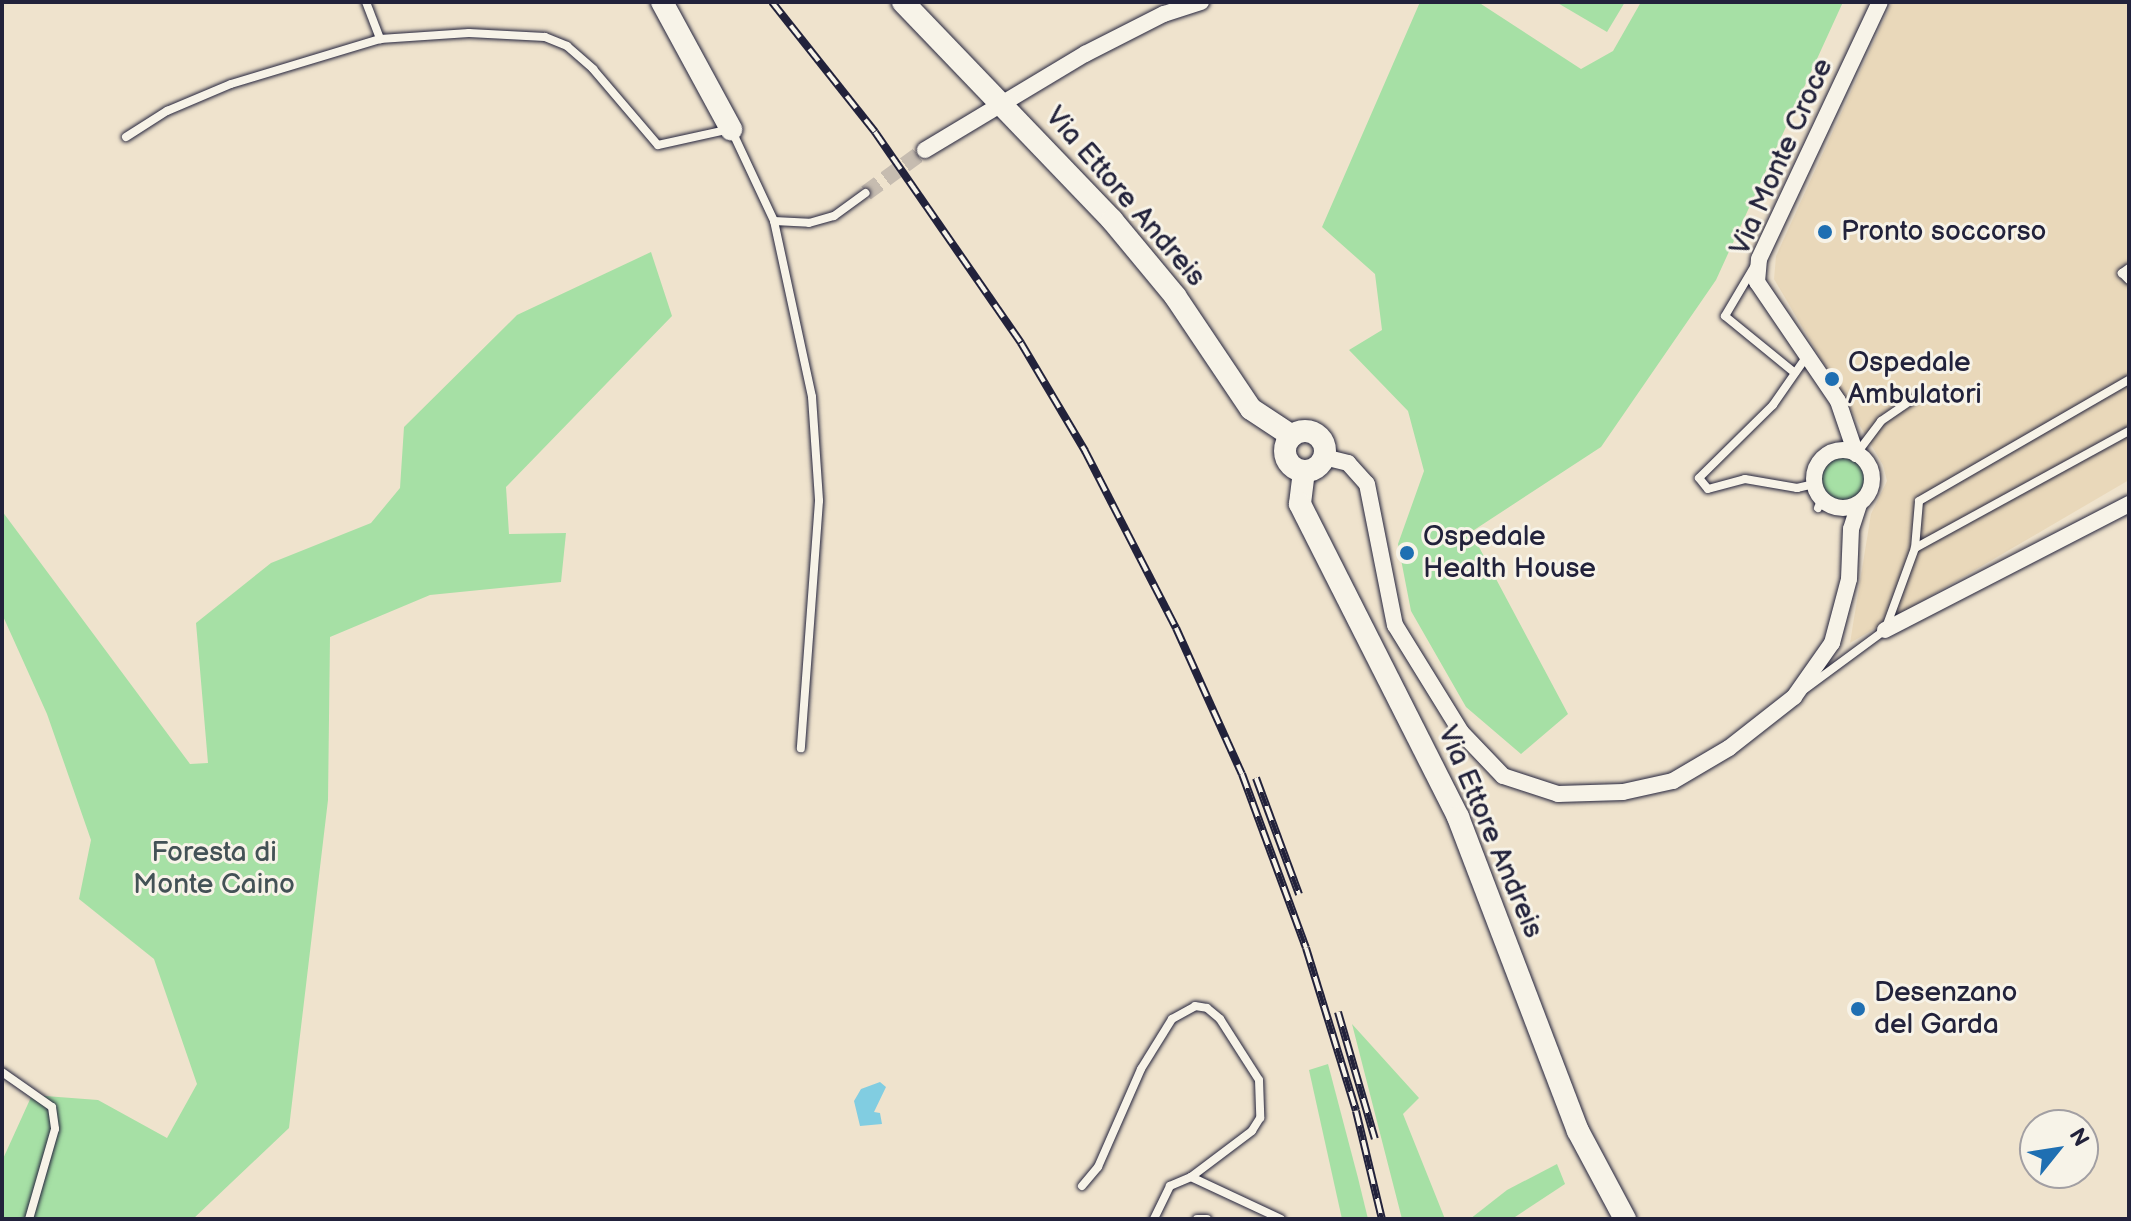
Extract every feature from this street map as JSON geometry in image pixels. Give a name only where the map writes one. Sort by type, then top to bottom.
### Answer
[{"type":"street","points":[[662,2],[731,129]]},
{"type":"street","name":"Via Ettore Andreis","points":[[903,2],[1002,103],[1175,296],[1251,409],[1292,436]]},
{"type":"street","points":[[925,150],[1002,103],[1164,14],[1201,2]]},
{"type":"street","name":"Via Monte Croce","points":[[1856,454],[1849,425],[1757,282],[1759,259],[1880,2]]},
{"type":"street","points":[[1849,425],[1835,452],[1817,468],[1815,484],[1820,504],[1841,508],[1859,504]]},
{"type":"street","points":[[1324,457],[1323,443],[1313,432],[1292,436],[1286,457],[1304,471],[1324,457],[1348,463],[1367,484],[1395,625],[1461,732],[1503,776],[1558,794],[1623,792],[1673,781],[1729,748],[1794,697],[1832,643],[1849,579],[1851,529],[1859,504],[1869,493],[1872,475],[1856,454],[1835,452]]},
{"type":"street","name":"Via Ettore Andreis","points":[[1304,471],[1300,504],[1458,817],[1578,1131],[1625,1219]]},
{"type":"street","points":[[1885,630],[2129,504]]},
{"type":"street","points":[[1841,508],[1851,529]]},
{"type":"lane","points":[[366,2],[380,39]]},
{"type":"lane","points":[[126,137],[167,111],[231,84],[380,39],[469,33],[545,37],[567,46],[593,69],[658,145],[731,129],[774,221],[812,397],[819,501],[801,748]]},
{"type":"lane","points":[[774,221],[809,223],[834,216],[866,193]]},
{"type":"lane","points":[[1759,259],[1725,316],[1795,373]]},
{"type":"lane","points":[[2129,268],[2122,273],[2129,280]]},
{"type":"lane","points":[[1807,356],[1773,405],[1699,478],[1708,489],[1745,479],[1798,493],[1815,484]]},
{"type":"lane","points":[[1794,697],[1885,630],[1915,548],[1919,501],[2129,380]]},
{"type":"lane","points":[[1856,454],[1881,421],[1916,397]]},
{"type":"lane","points":[[1915,548],[2129,431]]},
{"type":"lane","points":[[1082,1186],[1098,1167],[1141,1069],[1172,1019],[1195,1006],[1220,1019],[1259,1080],[1260,1118],[1252,1131],[1191,1177],[1170,1186],[1154,1219]]},
{"type":"lane","points":[[2,1072],[52,1107],[55,1129],[29,1219]]},
{"type":"lane","points":[[1191,1177],[1281,1219]]},
{"type":"lane","points":[[1197,1219],[1207,1219]]},
{"type":"shaded area","points":[[1892,2],[2129,2],[2129,480],[1850,643],[1871,514],[1887,481],[1883,465],[1774,279],[1776,256]]},
{"type":"green space","points":[[1420,2],[1478,2],[1581,69],[1613,51],[1641,2],[1843,2],[1716,280],[1601,447],[1471,532],[1568,714],[1521,754],[1466,707],[1411,611],[1398,544],[1424,471],[1408,411],[1349,350],[1382,330],[1375,274],[1322,227]]},
{"type":"green space","points":[[1556,2],[1625,2],[1607,32]]},
{"type":"green space","name":"Foresta di Monte Caino","points":[[651,252],[672,316],[506,487],[509,534],[566,533],[561,582],[430,595],[330,637],[328,800],[289,1128],[193,1219],[2,1219],[2,1161],[32,1095],[98,1100],[167,1138],[197,1084],[154,959],[79,899],[91,840],[47,714],[2,614],[2,511],[190,764],[208,763],[196,623],[271,563],[371,523],[400,488],[404,427],[517,315]]},
{"type":"green space","points":[[1843,458],[1858,464],[1864,479],[1858,494],[1843,500],[1828,494],[1822,479],[1828,464]]},
{"type":"green space","points":[[1352,1024],[1419,1098],[1403,1114],[1445,1219],[1402,1219]]},
{"type":"green space","points":[[1328,1064],[1368,1219],[1342,1219],[1309,1070]]},
{"type":"green space","points":[[1557,1164],[1565,1184],[1512,1219],[1470,1219],[1507,1190]]},
{"type":"water","points":[[880,1082],[886,1087],[874,1112],[880,1113],[882,1124],[860,1126],[854,1101],[861,1089]]},
{"type":"tunnel","points":[[866,193],[925,150]]},
{"type":"railway","points":[[772,2],[875,132],[1021,343],[1085,451],[1176,628],[1242,774],[1306,948],[1356,1111],[1382,1219]]},
{"type":"railway","points":[[1256,778],[1299,894]]},
{"type":"railway","points":[[1338,1012],[1375,1139]]},
{"type":"place","name":"Pronto soccorso","points":[[1825,232]]},
{"type":"place","name":"Ospedale Ambulatori","points":[[1832,379]]},
{"type":"place","name":"Ospedale Health House","points":[[1407,553]]},
{"type":"place","name":"Desenzano del Garda","points":[[1858,1009]]}]
